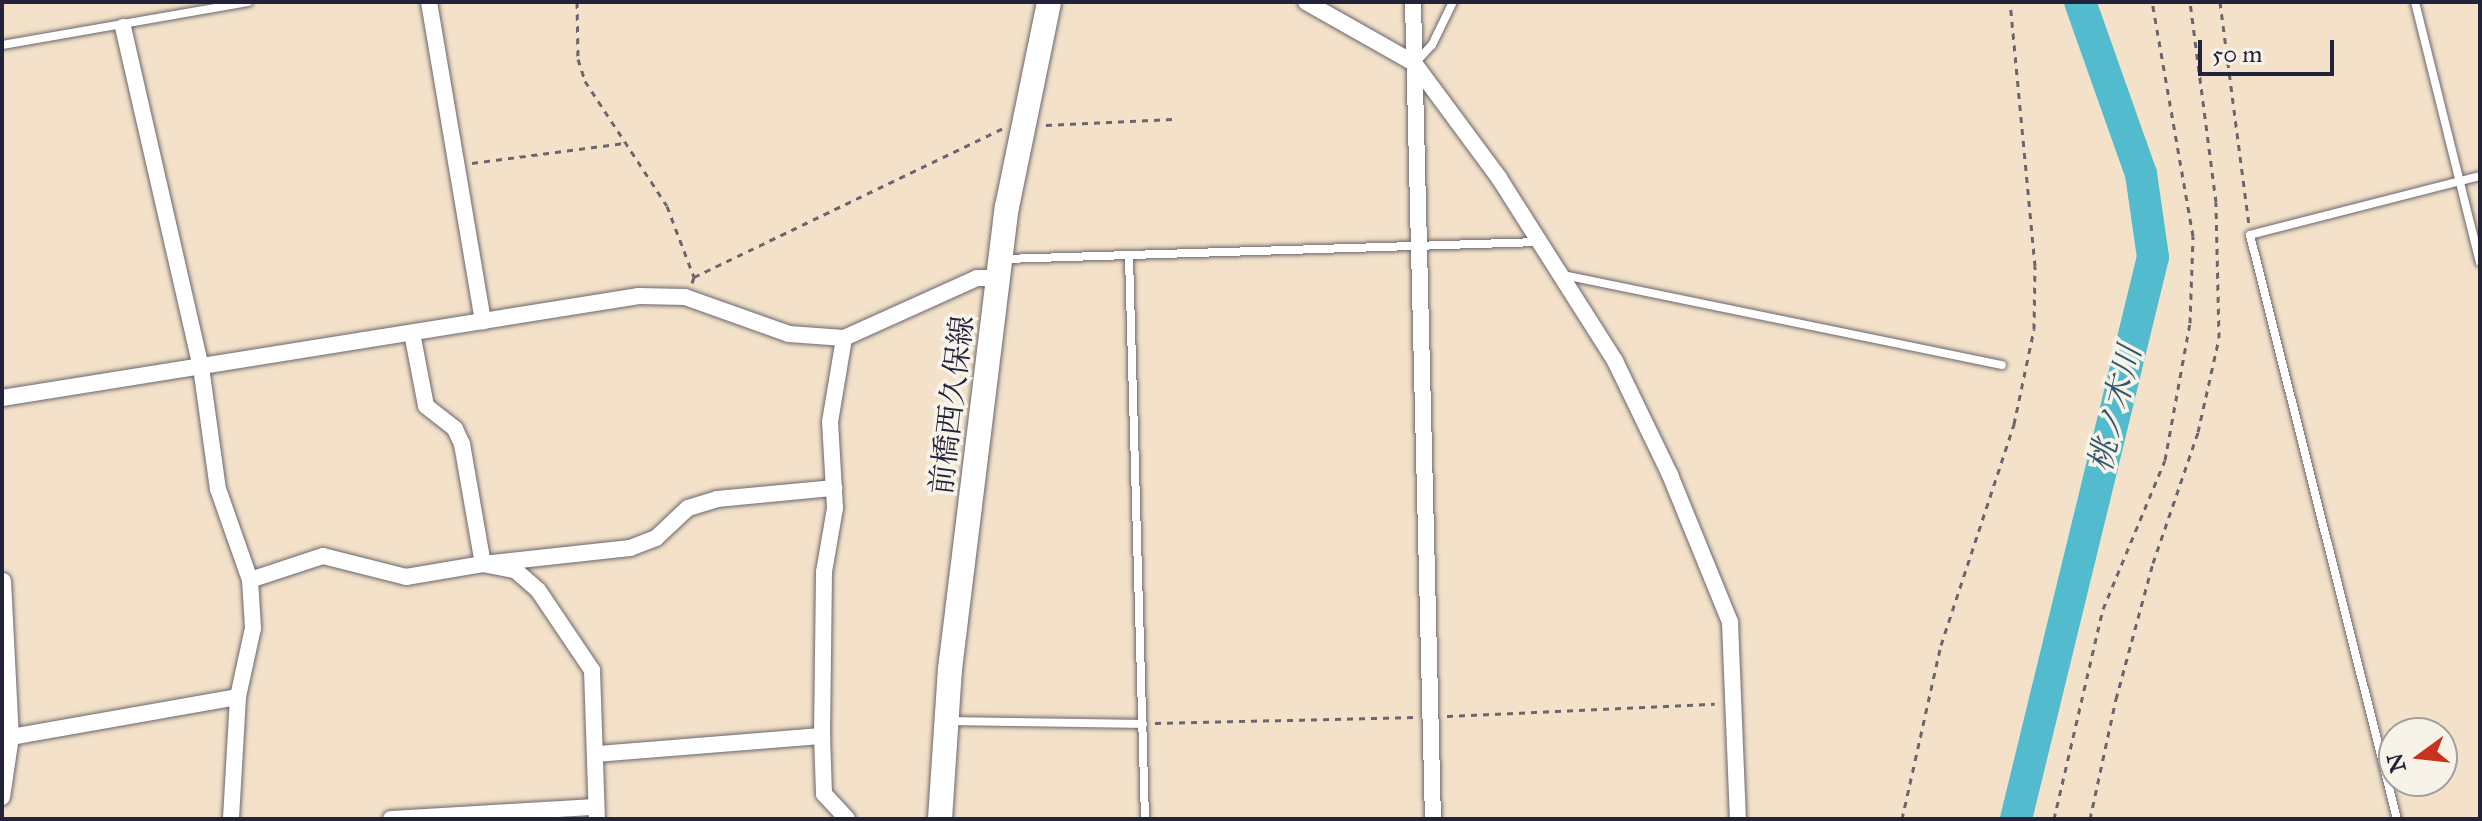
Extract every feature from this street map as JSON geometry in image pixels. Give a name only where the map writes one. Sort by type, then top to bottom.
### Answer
[{"type":"main road","name":"前橋西久保線","points":[[940,819],[946,721],[1001,268],[1021,126],[1049,2]]},
{"type":"street","points":[[429,2],[483,321]]},
{"type":"street","points":[[1306,2],[1414,63],[1499,178],[1615,361],[1722,597],[1734,641],[1738,819]]},
{"type":"street","points":[[1413,2],[1428,717],[1433,819]]},
{"type":"street","points":[[123,27],[201,367],[218,489],[250,580],[253,628],[238,697],[231,819]]},
{"type":"street","points":[[2,398],[483,321],[669,295],[789,334],[844,338],[1001,268]]},
{"type":"street","points":[[412,333],[426,406],[455,429],[462,444],[483,564]]},
{"type":"street","points":[[844,338],[830,422],[834,488],[824,572],[822,736],[824,794],[847,819]]},
{"type":"street","points":[[250,580],[323,556],[406,577],[483,564],[630,548],[656,538],[688,508],[717,499],[834,488]]},
{"type":"street","points":[[391,819],[596,813],[597,754],[592,670],[538,590],[515,570],[483,564]]},
{"type":"street","points":[[2,797],[11,737],[4,689],[3,581]]},
{"type":"street","points":[[11,737],[238,697]]},
{"type":"street","points":[[597,754],[822,736]]},
{"type":"lane","points":[[2,45],[123,27],[248,2]]},
{"type":"lane","points":[[1414,63],[1432,45],[1453,2]]},
{"type":"lane","points":[[2415,2],[2480,262]]},
{"type":"lane","points":[[2397,819],[2250,235],[2480,176]]},
{"type":"lane","points":[[1001,268],[1129,257],[1539,241]]},
{"type":"lane","points":[[1129,257],[1145,819]]},
{"type":"lane","points":[[1558,274],[2002,365]]},
{"type":"lane","points":[[946,721],[1143,724]]},
{"type":"path","points":[[577,2],[578,59],[585,81],[667,206],[694,277],[1001,129],[1173,119]]},
{"type":"path","points":[[1902,819],[1941,645],[2014,424],[2034,329],[2035,266],[2010,2]]},
{"type":"path","points":[[2054,819],[2103,609],[2165,460],[2190,323],[2193,236],[2152,2]]},
{"type":"path","points":[[2090,819],[2116,699],[2153,563],[2198,432],[2219,338],[2217,215],[2190,2]]},
{"type":"path","points":[[2220,2],[2250,235]]},
{"type":"path","points":[[457,165],[624,143]]},
{"type":"path","points":[[1143,724],[1428,717],[1735,703]]},
{"type":"waterway","name":"桃ノ木川","points":[[2016,819],[2153,257],[2141,174],[2080,2]]}]
